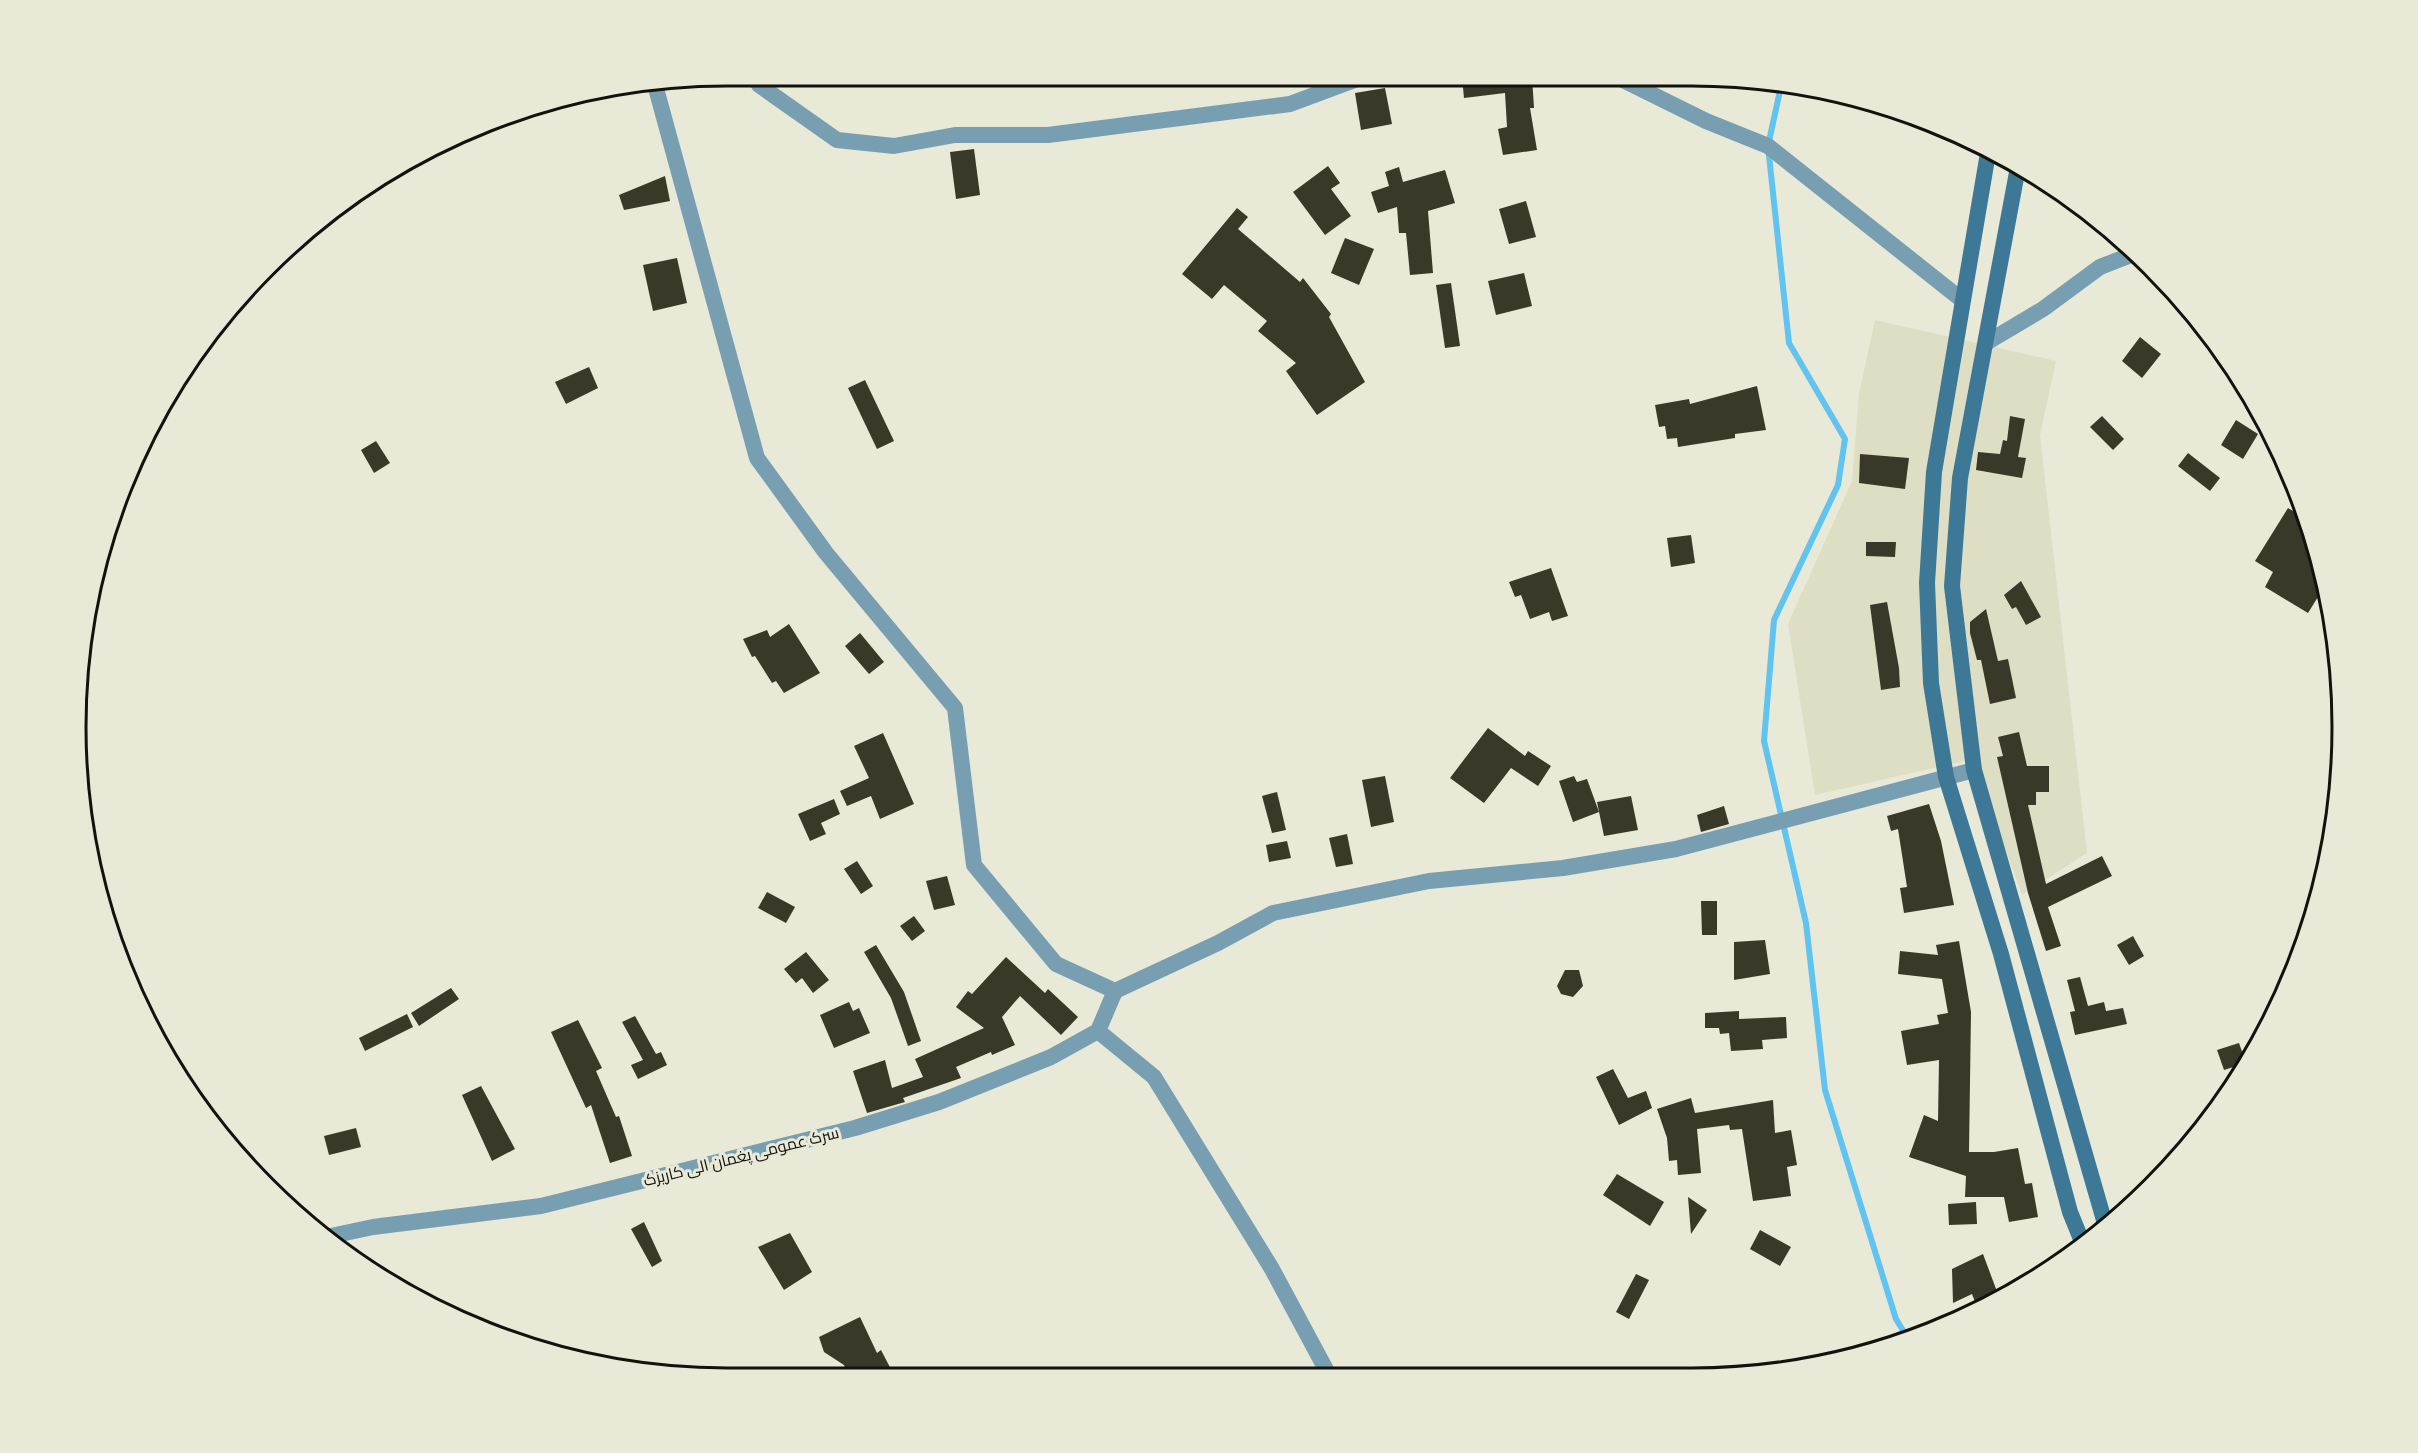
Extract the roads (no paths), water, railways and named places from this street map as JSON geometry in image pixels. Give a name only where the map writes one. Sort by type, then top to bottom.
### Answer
[{"type":"main road","points":[[1987,158],[1934,472],[1926,583],[1931,683],[1946,777],[2001,954],[2070,1212],[2080,1236]]},
{"type":"main road","points":[[2017,174],[1960,478],[1952,585],[1974,770],[2103,1217]]},
{"type":"main road","points":[[1957,339],[1986,343]]},
{"type":"street","points":[[760,86],[837,140],[894,146],[955,135],[1048,135],[1290,104],[1338,86]]},
{"type":"street","points":[[1635,86],[1706,121],[1768,146],[1962,300]]},
{"type":"street","points":[[656,90],[757,458],[826,553],[955,708],[974,865],[1056,964],[1115,991]]},
{"type":"street","points":[[1986,343],[2043,309],[2100,267],[2127,257]]},
{"type":"street","points":[[1325,1367],[1272,1269],[1154,1077],[1098,1031],[1115,991],[1218,943],[1273,913],[1429,880],[1563,868],[1676,849],[1974,770]]},
{"type":"street","name":"سرک عمومی پغمان الی کاریزک","points":[[336,1235],[373,1227],[541,1206],[855,1128],[939,1102],[1051,1057],[1098,1031]]},
{"type":"waterway","points":[[1780,92],[1768,146],[1789,343],[1845,439],[1838,485],[1774,620],[1764,741],[1806,923],[1825,1090],[1896,1319],[1903,1331]]}]
